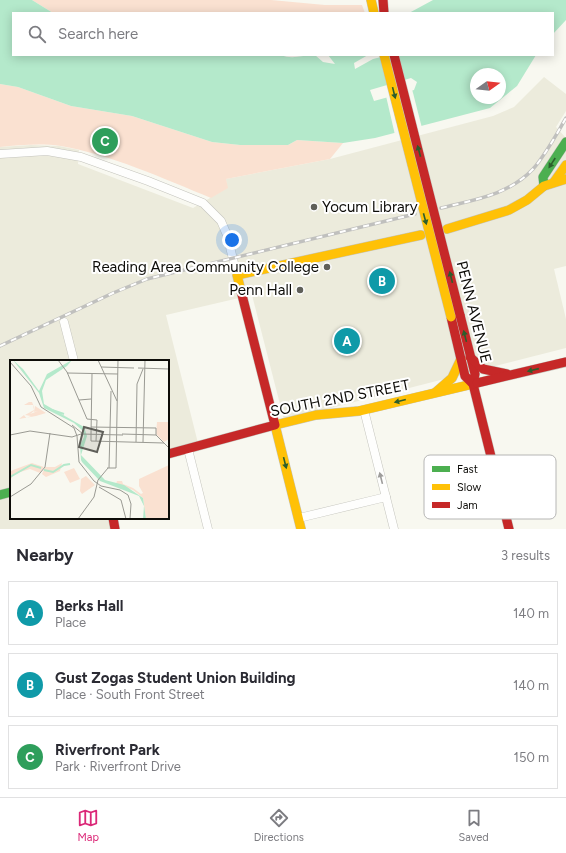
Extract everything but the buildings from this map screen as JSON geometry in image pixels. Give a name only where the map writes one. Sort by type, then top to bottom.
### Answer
[{"type":"main road","points":[[370,0],[374,12]]},
{"type":"main road","points":[[382,0],[384,12]]},
{"type":"main road","name":"PENN AVENUE","points":[[384,56],[466,358],[474,374],[473,384],[491,455]]},
{"type":"main road","name":"PENN AVENUE","points":[[394,56],[455,316]]},
{"type":"main road","points":[[544,186],[543,177],[566,142]]},
{"type":"main road","points":[[554,182],[566,165]]},
{"type":"main road","points":[[447,229],[509,210],[527,200],[544,186],[566,179]]},
{"type":"main road","points":[[302,529],[237,275],[421,235]]},
{"type":"main road","points":[[436,393],[452,378],[466,358],[483,369],[511,375]]},
{"type":"main road","name":"SOUTH 2ND STREET","points":[[169,454],[316,414],[364,410],[566,362]]},
{"type":"main road","points":[[0,495],[10,492]]},
{"type":"main road","points":[[113,519],[115,529]]},
{"type":"main road","name":"PENN AVENUE","points":[[507,519],[509,529]]},
{"type":"street","points":[[0,154],[43,151],[77,156],[148,181],[203,203],[221,221],[237,275]]},
{"type":"street","points":[[64,322],[74,360]]},
{"type":"street","points":[[364,410],[394,529]]},
{"type":"street","points":[[188,449],[208,529]]},
{"type":"street","points":[[299,518],[386,497]]},
{"type":"shaded area","points":[[0,0],[32,0],[51,12],[12,12],[12,56],[316,56],[323,62],[335,64],[329,56],[366,56],[354,63],[355,69],[373,59],[385,56],[535,56],[517,86],[506,95],[506,68],[470,68],[470,104],[495,104],[490,108],[375,138],[343,143],[297,140],[288,145],[240,145],[212,142],[132,116],[71,106],[18,87],[0,84]],"holes":[[[411,78],[417,82],[414,90],[374,101],[370,90]]]},
{"type":"shaded area","points":[[32,0],[271,0],[325,5],[362,5],[365,12],[51,12]]},
{"type":"shaded area","points":[[433,0],[566,0],[566,20],[554,33],[554,12],[411,12]]},
{"type":"shaded area","name":"Reading Area Community College","points":[[544,77],[566,94],[566,111],[556,127],[566,138],[566,266],[554,269],[566,319],[566,348],[284,420],[252,295],[166,315],[199,447],[169,455],[169,360],[10,360],[10,519],[113,519],[115,529],[0,529],[0,147],[31,145],[59,146],[79,150],[78,164],[193,208],[227,188],[226,179],[330,159],[493,116],[514,107]]},
{"type":"shaded area","points":[[0,84],[18,87],[71,106],[132,116],[212,142],[240,145],[288,145],[297,140],[343,143],[330,159],[226,179],[228,188],[211,198],[137,168],[79,150],[61,146],[46,145],[0,147]]},
{"type":"pier","points":[[412,89],[422,128],[395,135],[386,96]]},
{"type":"railway","points":[[441,208],[478,199],[502,191],[523,178],[533,169],[542,157],[566,118]]},
{"type":"railway","points":[[0,346],[113,293],[147,279],[415,214]]},
{"type":"traffic: fast","points":[[544,186],[543,177],[566,142]]},
{"type":"traffic: fast","points":[[0,495],[10,492]]},
{"type":"traffic: slow","points":[[371,0],[374,12]]},
{"type":"traffic: slow","points":[[384,56],[451,317]]},
{"type":"traffic: slow","points":[[554,182],[566,165]]},
{"type":"traffic: slow","points":[[447,229],[509,210],[527,200],[544,186],[566,179]]},
{"type":"traffic: slow","points":[[241,291],[237,275],[421,235]]},
{"type":"traffic: slow","points":[[436,392],[452,378],[461,359]]},
{"type":"traffic: slow","points":[[301,529],[275,425],[316,415],[359,411],[477,383]]},
{"type":"traffic: jam","points":[[383,0],[384,12]]},
{"type":"traffic: jam","points":[[394,56],[460,315]]},
{"type":"traffic: jam","points":[[169,454],[275,425],[241,291]]},
{"type":"traffic: jam","points":[[460,315],[475,374],[473,384],[491,455]]},
{"type":"traffic: jam","points":[[451,317],[465,376],[473,384]]},
{"type":"traffic: jam","points":[[470,357],[483,369],[507,374]]},
{"type":"traffic: jam","points":[[477,383],[566,362]]},
{"type":"traffic: jam","points":[[113,519],[115,529]]},
{"type":"traffic: jam","points":[[507,519],[509,529]]},
{"type":"place","name":"Riverfront Park","points":[[105,141]]},
{"type":"place","name":"Yocum Library","points":[[314,207]]},
{"type":"place","name":"Reading Area Community College","points":[[327,267]]},
{"type":"place","name":"Gust Zogas Student Union Building","points":[[382,281]]},
{"type":"place","name":"Penn Hall","points":[[300,290]]},
{"type":"place","name":"Berks Hall","points":[[347,341]]}]
